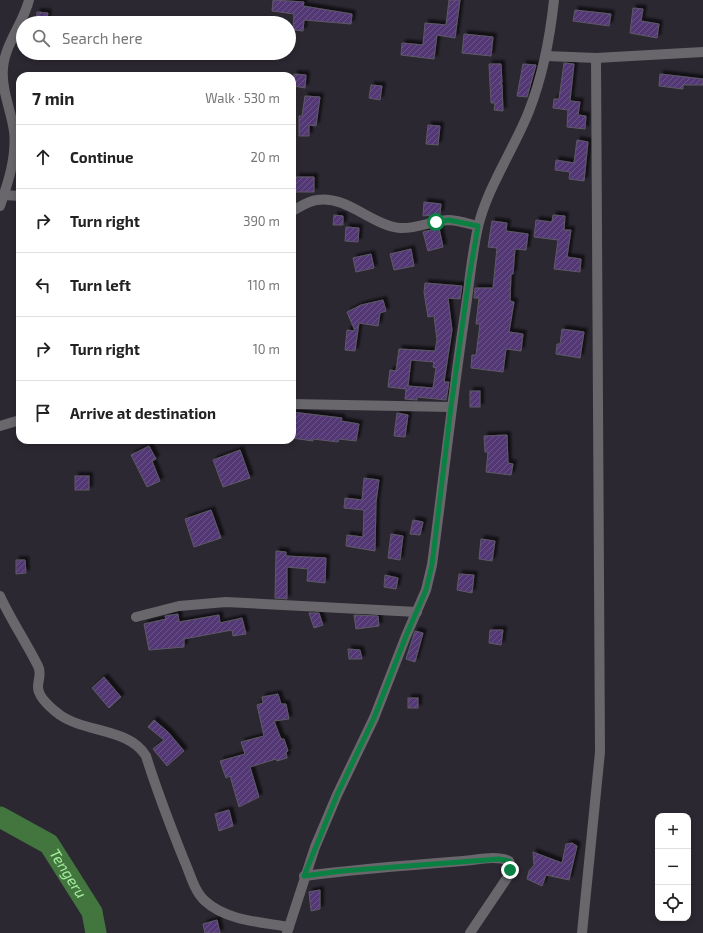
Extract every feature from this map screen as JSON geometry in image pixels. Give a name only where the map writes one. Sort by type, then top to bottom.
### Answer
[{"type":"street","points":[[24,16],[29,0]]},
{"type":"street","points":[[0,596],[13,624],[39,668],[38,690],[46,702],[59,714],[70,721],[94,730],[126,738],[142,748],[166,815],[192,878],[204,900],[224,913],[241,919],[288,930],[304,876],[337,795],[374,718],[426,590],[432,565],[451,407],[469,278],[478,226],[490,193],[529,112],[546,56],[554,0]]},
{"type":"street","points":[[0,206],[12,163],[14,143],[12,122],[3,81],[4,60],[16,35]]},
{"type":"street","points":[[546,56],[596,58],[703,52]]},
{"type":"street","points":[[582,933],[600,752],[596,58]]},
{"type":"street","points":[[4,195],[16,196]]},
{"type":"street","points":[[296,209],[307,203],[327,199],[348,206],[378,222],[400,228],[411,228],[449,220],[478,226]]},
{"type":"street","points":[[296,404],[451,407]]},
{"type":"street","points":[[0,426],[16,421]]},
{"type":"street","points":[[136,617],[179,606],[226,602],[417,612]]},
{"type":"street","points":[[304,876],[342,871],[446,862],[499,859],[509,861],[511,866],[509,875],[470,933]]},
{"type":"building","points":[[273,0],[304,2],[303,6],[352,14],[351,24],[304,20],[303,31],[296,30],[296,16],[294,16],[294,14],[272,11]]},
{"type":"building","points":[[449,0],[460,0],[455,38],[437,35],[434,59],[401,55],[402,43],[423,45],[425,23],[446,25]]},
{"type":"building","points":[[633,8],[643,9],[641,21],[659,24],[657,38],[630,33]]},
{"type":"building","points":[[575,10],[611,14],[609,26],[573,21]]},
{"type":"building","points":[[37,12],[48,13],[47,16],[37,16]]},
{"type":"building","points":[[464,34],[493,37],[491,56],[462,53]]},
{"type":"building","points":[[564,63],[574,64],[570,101],[580,102],[578,115],[586,116],[585,129],[567,127],[568,110],[553,108],[554,99],[559,99]]},
{"type":"building","points":[[489,64],[501,64],[502,83],[499,84],[502,84],[503,111],[494,110],[495,103],[491,103]]},
{"type":"building","points":[[523,64],[536,65],[527,97],[517,96]]},
{"type":"building","points":[[296,74],[306,75],[305,88],[296,86]]},
{"type":"building","points":[[660,74],[703,79],[703,85],[683,85],[683,89],[659,86]]},
{"type":"building","points":[[371,85],[382,86],[380,100],[369,98]]},
{"type":"building","points":[[305,96],[320,97],[316,126],[309,125],[309,136],[299,136],[299,116],[302,116]]},
{"type":"building","points":[[428,125],[440,126],[438,145],[426,144]]},
{"type":"building","points":[[577,140],[588,142],[584,181],[569,179],[570,172],[555,170],[556,160],[574,163]]},
{"type":"building","points":[[296,177],[314,177],[314,192],[296,192]]},
{"type":"building","points":[[424,202],[441,204],[440,214],[423,216]]},
{"type":"building","points":[[334,215],[343,216],[343,225],[333,225]]},
{"type":"building","points":[[553,215],[565,216],[564,230],[571,230],[567,257],[581,259],[580,272],[554,269],[558,240],[534,237],[536,220],[552,222]]},
{"type":"building","points":[[492,221],[507,223],[506,231],[528,234],[526,250],[515,249],[513,274],[511,274],[510,301],[514,302],[509,332],[523,334],[521,351],[506,349],[503,372],[471,368],[472,355],[476,355],[480,324],[476,324],[479,298],[474,298],[475,288],[493,288],[497,248],[488,247]]},
{"type":"building","points":[[346,227],[359,228],[358,242],[345,241]]},
{"type":"building","points":[[439,228],[443,247],[428,251],[423,232]]},
{"type":"building","points":[[411,249],[414,266],[394,270],[390,254]]},
{"type":"building","points":[[371,254],[374,268],[356,272],[353,258]]},
{"type":"building","points":[[425,283],[462,286],[460,299],[448,298],[452,330],[444,382],[449,382],[446,400],[417,397],[417,400],[405,399],[406,389],[388,387],[390,370],[396,371],[399,349],[435,351],[437,340],[434,316],[428,317],[424,292]],"holes":[[[411,360],[434,362],[433,367],[436,368],[433,388],[408,386]]]},
{"type":"building","points":[[383,300],[386,311],[380,313],[378,326],[359,323],[355,351],[345,350],[347,330],[355,331],[347,312],[361,305]]},
{"type":"building","points":[[562,329],[584,332],[580,358],[556,354],[557,344],[560,344]]},
{"type":"building","points":[[470,391],[480,391],[480,407],[470,407]]},
{"type":"building","points":[[296,412],[342,418],[341,421],[359,424],[356,441],[339,439],[338,442],[313,439],[313,441],[296,439]]},
{"type":"building","points":[[397,413],[408,415],[405,437],[394,436]]},
{"type":"building","points":[[507,435],[508,463],[513,464],[511,475],[486,472],[488,452],[485,452],[484,436]]},
{"type":"building","points":[[149,446],[156,459],[152,461],[160,481],[147,487],[131,455]]},
{"type":"building","points":[[240,450],[250,478],[223,487],[213,460]]},
{"type":"building","points":[[75,476],[89,476],[89,490],[75,490]]},
{"type":"building","points":[[364,478],[379,480],[376,502],[375,551],[346,546],[347,535],[363,537],[364,510],[344,508],[345,498],[362,500]]},
{"type":"building","points":[[211,510],[221,538],[194,547],[185,519]]},
{"type":"building","points":[[413,520],[423,522],[420,535],[410,534]]},
{"type":"building","points":[[391,534],[403,536],[400,560],[388,558]]},
{"type":"building","points":[[481,539],[495,541],[492,561],[479,559]]},
{"type":"building","points":[[276,551],[286,552],[286,556],[326,558],[325,583],[307,581],[308,569],[287,567],[287,599],[275,598]]},
{"type":"building","points":[[16,560],[25,560],[26,573],[16,574]]},
{"type":"building","points":[[459,574],[474,575],[472,593],[457,590]]},
{"type":"building","points":[[385,575],[398,578],[396,589],[384,587]]},
{"type":"building","points":[[309,613],[319,613],[323,625],[314,628]]},
{"type":"building","points":[[178,614],[179,622],[219,615],[220,623],[242,618],[246,634],[233,636],[232,630],[184,639],[184,647],[149,650],[144,624],[166,619],[165,616]]},
{"type":"building","points":[[354,615],[378,616],[379,626],[356,629]]},
{"type":"building","points":[[490,630],[503,630],[501,645],[489,643]]},
{"type":"building","points":[[415,631],[423,633],[415,662],[406,659]]},
{"type":"building","points":[[348,649],[360,650],[362,659],[349,659]]},
{"type":"building","points":[[104,677],[121,697],[109,708],[92,688]]},
{"type":"building","points":[[278,694],[281,704],[286,704],[289,719],[274,721],[281,739],[284,739],[288,751],[286,752],[287,758],[277,761],[276,759],[250,767],[259,797],[239,807],[230,776],[226,778],[220,761],[245,754],[241,742],[264,736],[257,705],[263,703],[262,697]]},
{"type":"building","points":[[408,698],[418,698],[418,708],[408,708]]},
{"type":"building","points":[[154,720],[168,732],[184,751],[167,766],[153,749],[164,740],[148,727]]},
{"type":"building","points":[[229,810],[233,826],[219,831],[215,814]]},
{"type":"building","points":[[572,843],[577,846],[569,880],[546,875],[542,886],[527,879],[529,871],[534,865],[533,852],[562,863],[566,844]]},
{"type":"building","points":[[320,890],[320,909],[311,911],[309,892]]},
{"type":"building","points":[[217,920],[220,933],[205,933],[203,924]]},
{"type":"waterway","name":"Tengeru","points":[[0,817],[49,844],[92,912],[96,933]]},
{"type":"route","points":[[436,222],[449,220],[460,221],[478,226],[473,249],[451,407],[432,565],[426,590],[406,636],[374,718],[337,795],[304,876],[342,871],[499,859],[509,861],[511,866],[510,870]]}]
